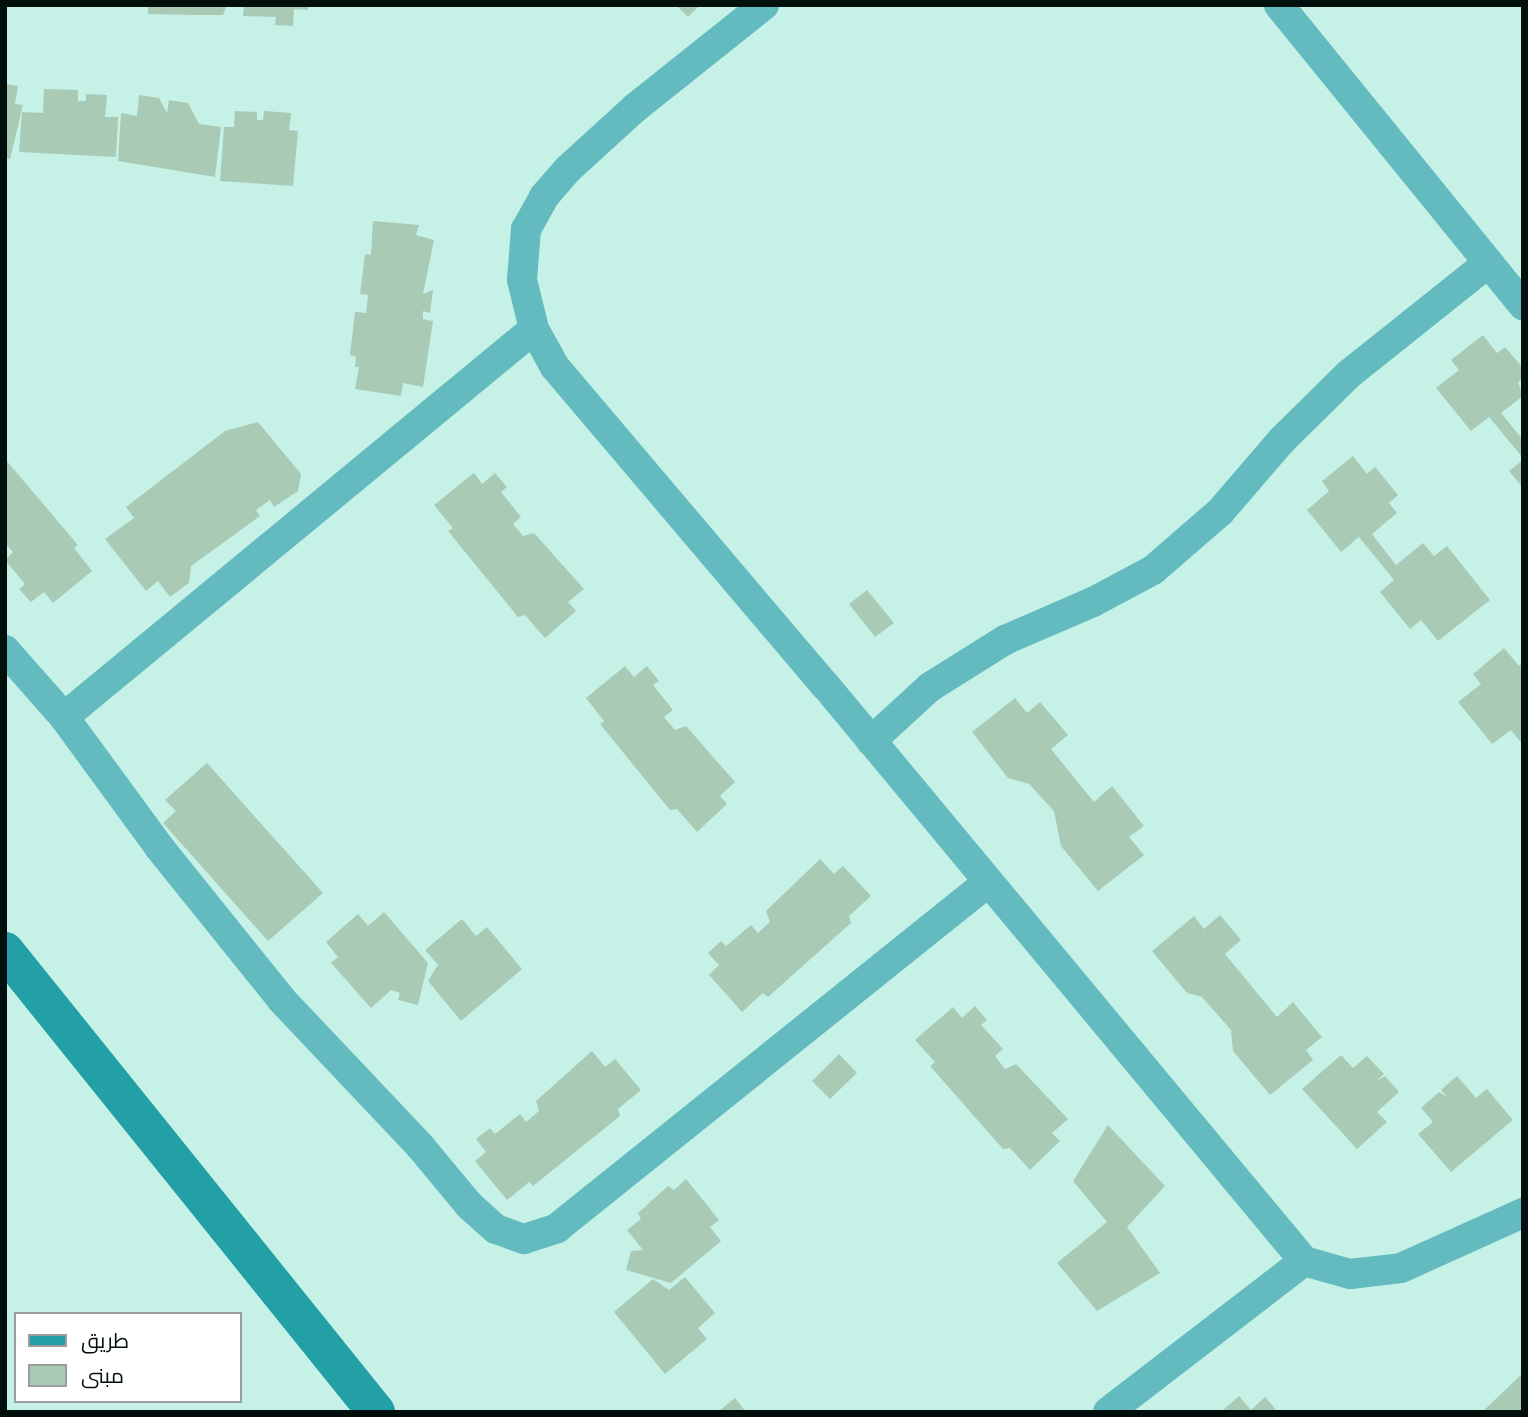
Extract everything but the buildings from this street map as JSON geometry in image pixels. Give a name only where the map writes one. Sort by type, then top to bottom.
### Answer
[{"type":"street","points":[[764,5],[636,107],[568,169],[544,197],[526,229],[522,280],[534,330],[555,367],[1304,1261],[1350,1274],[1401,1268],[1523,1213]]},
{"type":"street","points":[[1279,5],[1523,305]]},
{"type":"street","points":[[871,741],[930,687],[1005,640],[1093,602],[1153,569],[1220,512],[1282,440],[1349,374],[1488,263]]},
{"type":"street","points":[[64,717],[534,330]]},
{"type":"street","points":[[5,650],[64,717],[159,847],[281,999],[420,1146],[469,1205],[496,1229],[524,1239],[557,1228],[987,883]]},
{"type":"street","points":[[5,951],[376,1412]]},
{"type":"street","points":[[1108,1412],[1304,1261]]}]
